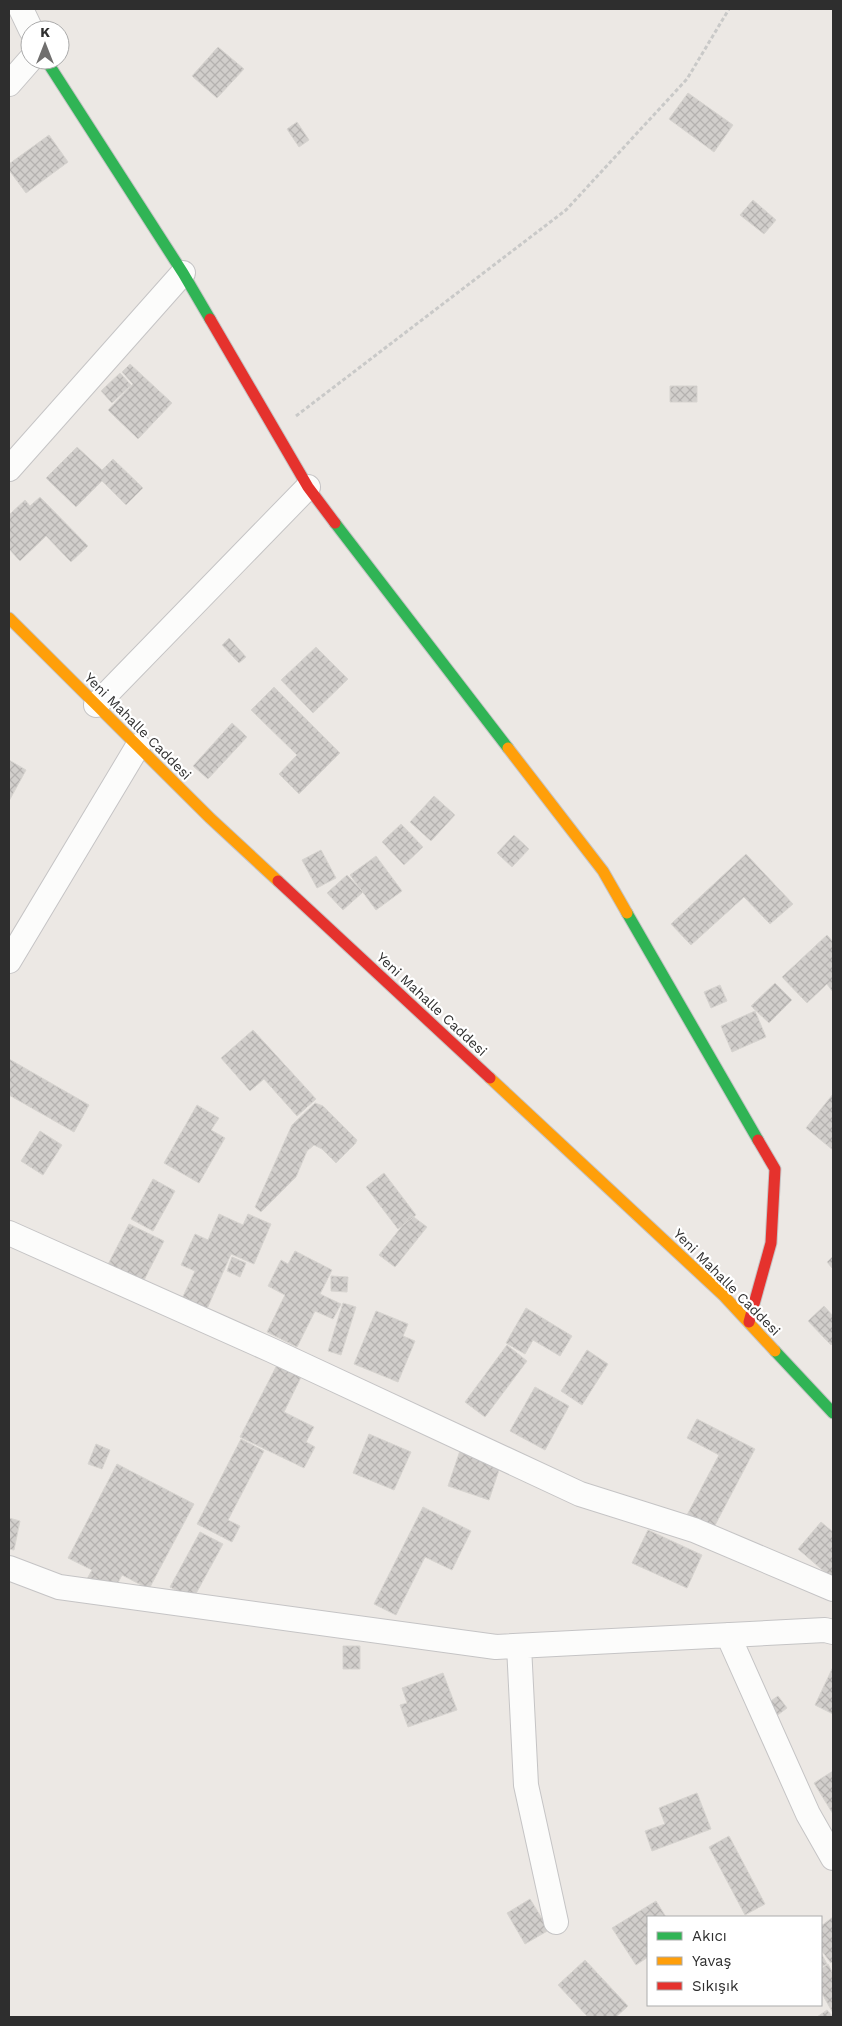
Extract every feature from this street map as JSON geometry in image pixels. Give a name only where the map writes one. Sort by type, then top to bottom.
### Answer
[{"type":"street","points":[[9,84],[21,70]]},
{"type":"street","points":[[52,70],[184,273],[308,487],[375,577],[603,871],[774,1169],[771,1243],[749,1322]]},
{"type":"street","points":[[9,469],[184,273]]},
{"type":"street","points":[[96,705],[308,487]]},
{"type":"street","name":"Yeni Mahalle Caddesi","points":[[9,618],[210,818],[717,1289],[833,1412]]},
{"type":"street","points":[[9,961],[138,746]]},
{"type":"street","points":[[9,1233],[271,1350],[580,1494],[694,1530],[833,1589]]},
{"type":"street","points":[[9,1568],[59,1587],[496,1648],[825,1630],[833,1632]]},
{"type":"street","points":[[728,1635],[808,1814],[833,1858]]},
{"type":"street","points":[[519,1646],[526,1785],[556,1922]]},
{"type":"path","points":[[276,432],[566,210],[687,79],[729,9]]},
{"type":"building","points":[[218,47],[244,69],[217,98],[192,76]]},
{"type":"building","points":[[688,93],[733,125],[714,152],[669,119]]},
{"type":"building","points":[[297,122],[309,140],[299,147],[287,129]]},
{"type":"building","points":[[49,135],[68,162],[26,193],[9,170],[9,164]]},
{"type":"building","points":[[753,200],[776,220],[764,234],[740,215]]},
{"type":"building","points":[[130,364],[172,403],[138,439],[108,410],[133,384],[122,372]]},
{"type":"building","points":[[120,373],[131,385],[112,403],[101,391]]},
{"type":"building","points":[[670,386],[697,386],[697,402],[670,402]]},
{"type":"building","points":[[77,447],[102,470],[113,459],[143,488],[126,505],[102,481],[76,507],[46,478]]},
{"type":"building","points":[[40,497],[88,546],[71,562],[46,536],[20,561],[9,549],[9,515],[25,500],[30,506]]},
{"type":"building","points":[[229,638],[246,657],[239,663],[222,645]]},
{"type":"building","points":[[316,647],[348,679],[313,713],[281,680]]},
{"type":"building","points":[[274,687],[340,753],[299,794],[279,774],[297,755],[251,710]]},
{"type":"building","points":[[232,723],[247,737],[208,779],[193,766]]},
{"type":"building","points":[[9,760],[26,770],[9,801]]},
{"type":"building","points":[[434,796],[455,815],[431,841],[410,822]]},
{"type":"building","points":[[401,824],[423,847],[404,865],[382,842]]},
{"type":"building","points":[[514,835],[529,849],[512,867],[497,853]]},
{"type":"building","points":[[321,850],[336,878],[317,888],[302,860]]},
{"type":"building","points":[[746,854],[793,904],[770,924],[744,897],[691,945],[671,924]]},
{"type":"building","points":[[376,856],[402,891],[376,910],[350,875]]},
{"type":"building","points":[[347,875],[363,892],[343,910],[327,893]]},
{"type":"building","points":[[827,935],[833,942],[833,992],[827,984],[807,1003],[782,977]]},
{"type":"building","points":[[775,983],[792,1000],[769,1023],[751,1006]]},
{"type":"building","points":[[720,985],[727,1001],[711,1008],[704,992]]},
{"type":"building","points":[[755,1011],[766,1037],[732,1052],[721,1026]]},
{"type":"building","points":[[253,1030],[316,1099],[297,1116],[264,1079],[250,1091],[221,1058]]},
{"type":"building","points":[[9,1059],[89,1105],[74,1132],[9,1095]]},
{"type":"building","points":[[833,1094],[833,1150],[806,1128]]},
{"type":"building","points":[[315,1103],[323,1106],[357,1140],[336,1163],[322,1149],[314,1145],[307,1151],[296,1177],[261,1212],[255,1207],[292,1125]]},
{"type":"building","points":[[197,1105],[219,1118],[211,1130],[225,1138],[199,1183],[164,1163]]},
{"type":"building","points":[[40,1131],[62,1145],[43,1175],[21,1161]]},
{"type":"building","points":[[384,1173],[416,1215],[398,1229],[366,1187]]},
{"type":"building","points":[[153,1179],[175,1191],[153,1231],[131,1219]]},
{"type":"building","points":[[219,1214],[243,1225],[248,1214],[271,1224],[254,1264],[231,1254],[203,1318],[178,1307],[195,1271],[181,1265],[195,1234],[208,1240]]},
{"type":"building","points":[[411,1215],[427,1227],[395,1267],[379,1255]]},
{"type":"building","points":[[129,1224],[164,1241],[138,1292],[103,1274]]},
{"type":"building","points":[[295,1251],[332,1270],[320,1294],[341,1304],[333,1319],[315,1311],[297,1347],[267,1332],[285,1295],[268,1286],[281,1260],[288,1264]]},
{"type":"building","points":[[833,1256],[833,1269],[827,1262]]},
{"type":"building","points":[[232,1257],[246,1263],[240,1277],[227,1271]]},
{"type":"building","points":[[331,1276],[348,1277],[347,1292],[331,1291]]},
{"type":"building","points":[[343,1303],[356,1307],[341,1355],[328,1351]]},
{"type":"building","points":[[824,1306],[833,1316],[833,1342],[831,1345],[808,1321]]},
{"type":"building","points":[[526,1308],[572,1336],[560,1356],[533,1340],[525,1354],[506,1343]]},
{"type":"building","points":[[376,1311],[408,1324],[403,1336],[415,1341],[398,1382],[354,1364]]},
{"type":"building","points":[[507,1345],[527,1361],[485,1417],[465,1402]]},
{"type":"building","points":[[587,1350],[608,1364],[582,1405],[561,1391]]},
{"type":"building","points":[[280,1359],[304,1371],[284,1412],[314,1427],[306,1442],[315,1447],[304,1468],[240,1437]]},
{"type":"building","points":[[535,1387],[569,1406],[545,1450],[510,1431]]},
{"type":"building","points":[[697,1419],[755,1449],[713,1529],[687,1515],[719,1455],[687,1438]]},
{"type":"building","points":[[369,1434],[411,1452],[394,1490],[353,1473]]},
{"type":"building","points":[[241,1439],[264,1451],[228,1520],[240,1526],[232,1542],[197,1524]]},
{"type":"building","points":[[464,1439],[505,1452],[489,1500],[448,1486]]},
{"type":"building","points":[[96,1444],[110,1450],[102,1469],[88,1464]]},
{"type":"building","points":[[117,1464],[194,1504],[149,1589],[122,1575],[113,1592],[87,1579],[92,1570],[68,1558]]},
{"type":"building","points":[[423,1507],[471,1531],[452,1570],[425,1557],[396,1615],[374,1604]]},
{"type":"building","points":[[9,1518],[20,1521],[14,1550],[9,1549]]},
{"type":"building","points":[[821,1522],[833,1532],[833,1579],[798,1549]]},
{"type":"building","points":[[648,1530],[702,1555],[687,1588],[632,1563]]},
{"type":"building","points":[[200,1532],[223,1544],[193,1599],[170,1587]]},
{"type":"building","points":[[343,1646],[360,1646],[360,1669],[343,1669]]},
{"type":"building","points":[[833,1667],[833,1714],[815,1705]]},
{"type":"building","points":[[443,1673],[457,1710],[408,1727],[400,1705],[407,1703],[402,1688]]},
{"type":"building","points":[[778,1696],[787,1708],[775,1717],[765,1705]]},
{"type":"building","points":[[833,1771],[833,1814],[814,1783]]},
{"type":"building","points":[[697,1793],[711,1829],[652,1851],[645,1831],[665,1824],[659,1808]]},
{"type":"building","points":[[729,1836],[765,1904],[745,1915],[709,1847]]},
{"type":"building","points":[[530,1899],[549,1930],[525,1944],[507,1913]]},
{"type":"building","points":[[656,1901],[665,1916],[647,1916],[647,1958],[636,1965],[612,1928]]},
{"type":"building","points":[[833,1917],[833,1961],[831,1963],[822,1951],[822,1925]]},
{"type":"building","points":[[822,1955],[827,1964],[822,1966]]},
{"type":"building","points":[[585,1960],[628,2006],[616,2017],[588,2017],[558,1985]]},
{"type":"building","points":[[828,1964],[833,1974],[833,2013],[822,1994],[822,1968]]},
{"type":"building","points":[[827,2010],[833,2017],[817,2017]]},
{"type":"traffic: fast","points":[[52,70],[183,273],[210,319]]},
{"type":"traffic: fast","points":[[335,523],[508,748]]},
{"type":"traffic: fast","points":[[627,913],[758,1140]]},
{"type":"traffic: fast","points":[[775,1351],[833,1413]]},
{"type":"traffic: slow","points":[[9,618],[210,818],[278,881]]},
{"type":"traffic: slow","points":[[508,748],[603,871],[627,913]]},
{"type":"traffic: slow","points":[[490,1078],[724,1296],[775,1351]]},
{"type":"traffic: jam","points":[[210,319],[308,487],[335,523]]},
{"type":"traffic: jam","points":[[278,881],[490,1078]]},
{"type":"traffic: jam","points":[[749,1322],[771,1243],[775,1169],[758,1140]]}]
